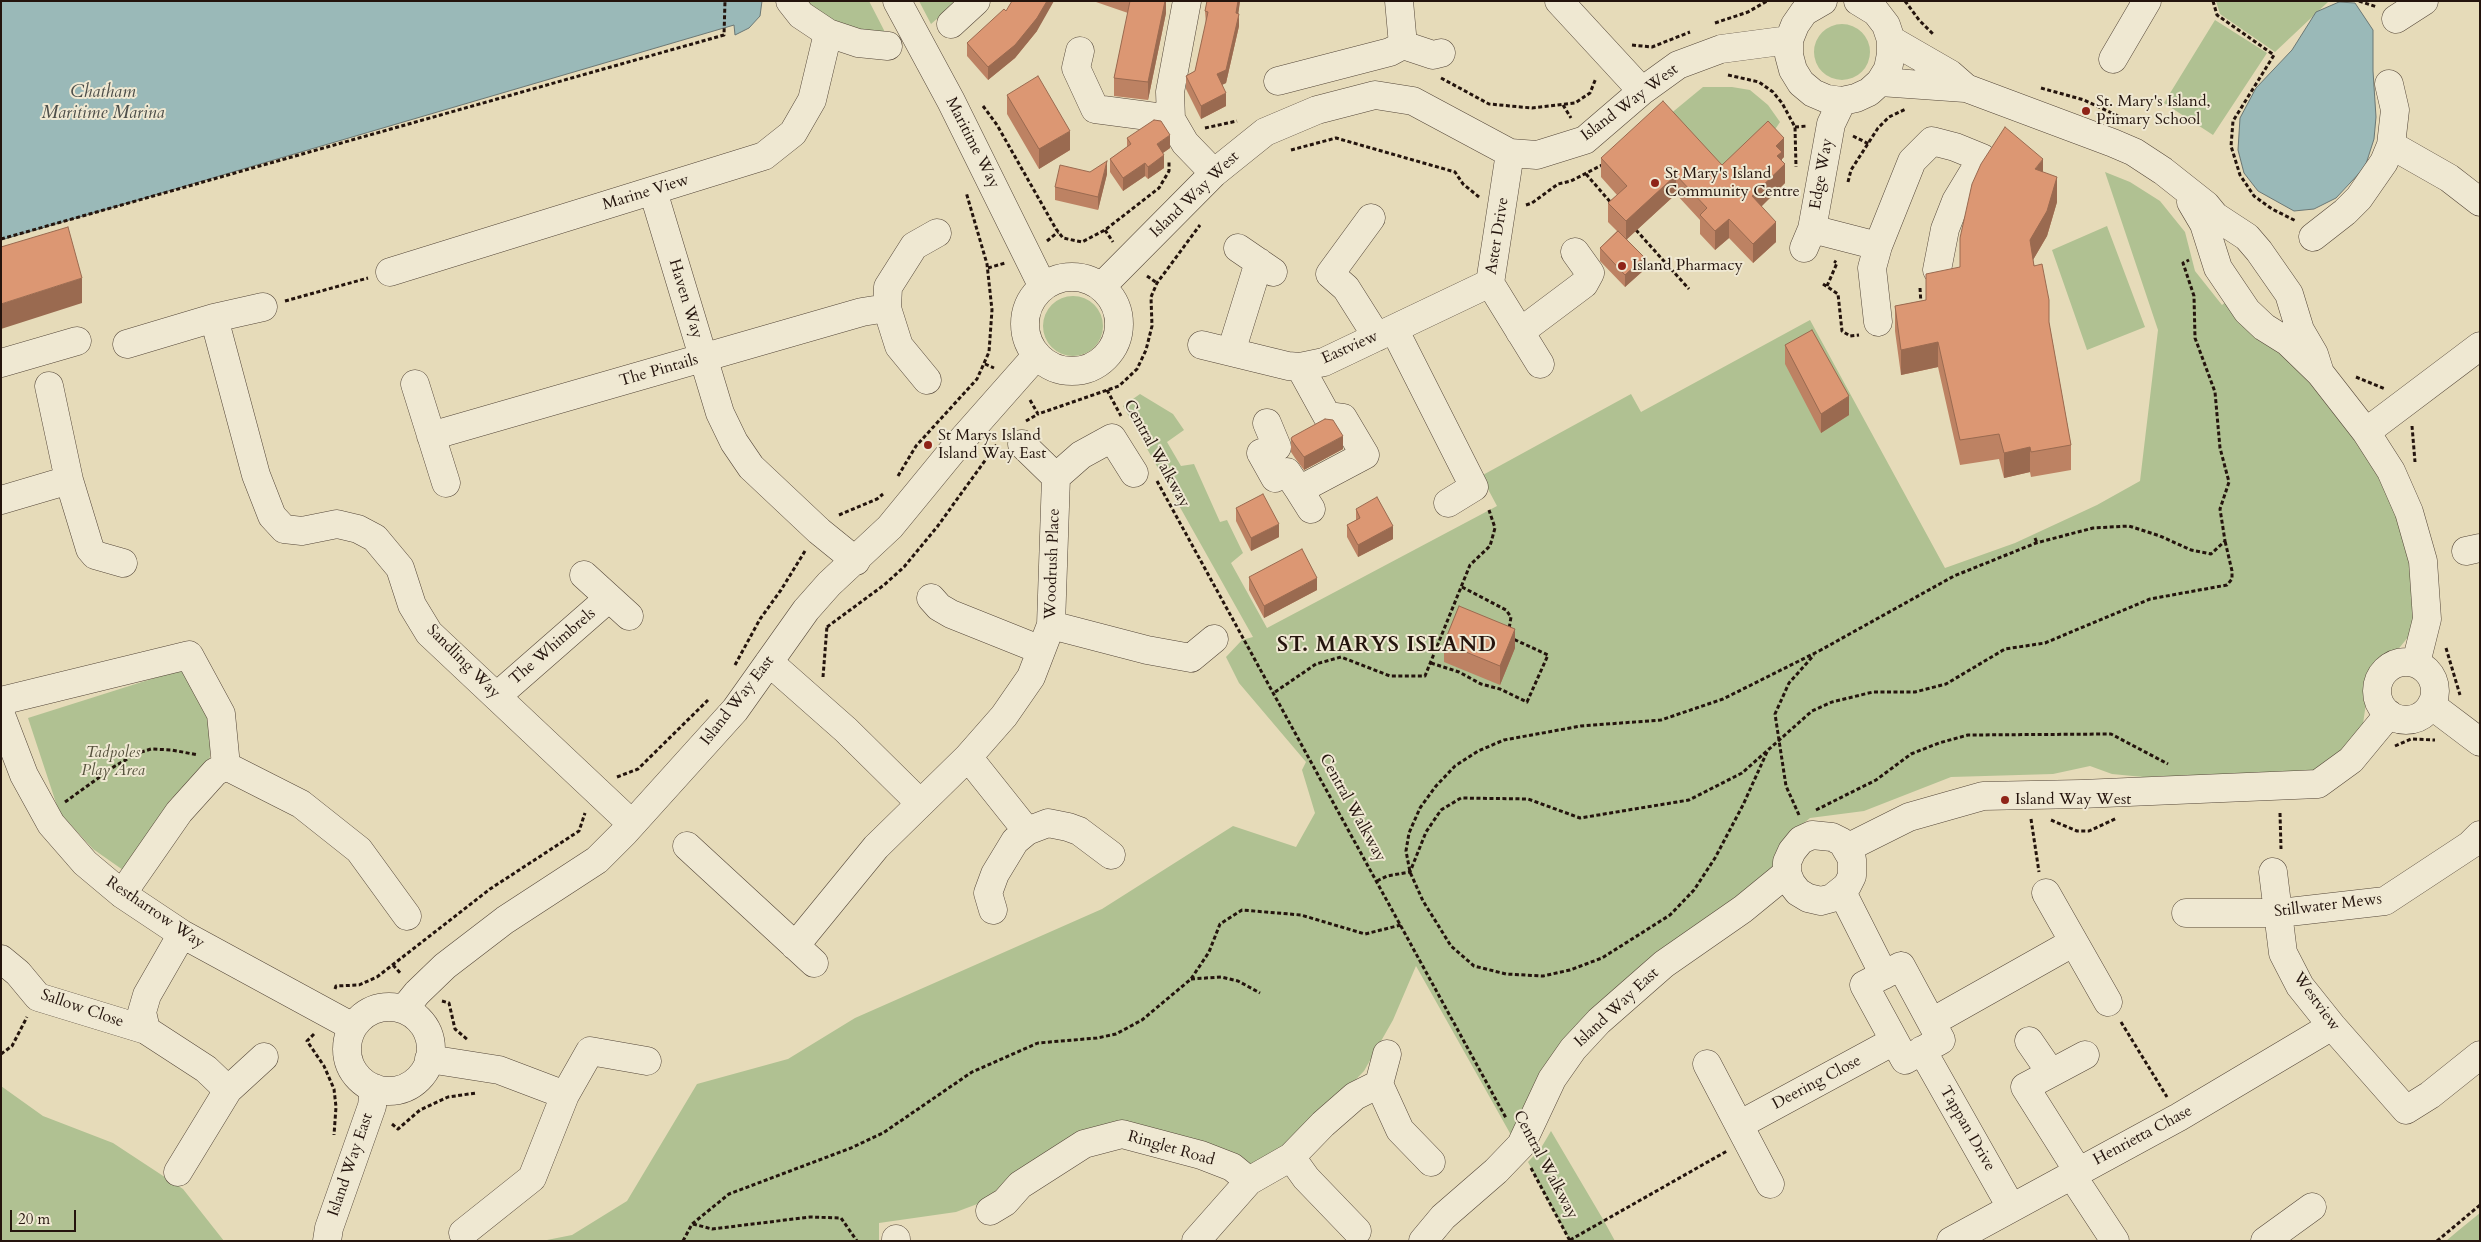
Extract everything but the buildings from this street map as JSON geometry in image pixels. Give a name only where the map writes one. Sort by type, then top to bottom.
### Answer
[{"type":"street","points":[[790,1],[802,15],[828,33],[858,44],[888,46]]},
{"type":"street","name":"Maritime Way","points":[[897,1],[955,109],[1043,287]]},
{"type":"street","points":[[951,24],[976,1]]},
{"type":"street","points":[[1187,1],[1170,92],[1171,119],[1185,144],[1214,173]]},
{"type":"street","points":[[1399,1],[1403,45]]},
{"type":"street","points":[[1559,1],[1642,91]]},
{"type":"street","points":[[1823,1],[1804,12],[1795,25],[1789,40],[1790,62],[1801,83],[1813,93],[1826,99],[1842,101],[1863,95],[1880,82],[1888,69],[1891,54],[1891,40],[1886,24],[1876,12],[1858,1]]},
{"type":"street","points":[[2113,59],[2147,1]]},
{"type":"street","points":[[2396,19],[2424,1]]},
{"type":"street","name":"Marine View","points":[[390,272],[764,156],[793,133],[812,100],[828,33]]},
{"type":"street","name":"Island Way West","points":[[1102,287],[1214,173],[1265,132],[1317,110],[1375,95],[1413,101],[1510,153],[1537,156],[1585,140],[1642,91],[1678,65],[1721,49],[1789,40]]},
{"type":"street","points":[[1891,40],[1950,74],[1966,88]]},
{"type":"street","points":[[1278,81],[1390,52],[1403,45],[1433,55],[1441,53]]},
{"type":"street","points":[[1080,51],[1076,68],[1095,109],[1171,119]]},
{"type":"street","points":[[1880,82],[1966,88],[2127,149],[2155,165],[2206,206],[2220,220],[2247,237],[2259,251],[2289,294],[2300,330],[2314,354],[2320,373]]},
{"type":"street","points":[[2308,230],[2337,219],[2359,198],[2384,162],[2391,145],[2395,110],[2389,84]]},
{"type":"street","name":"Edge Way","points":[[1814,245],[1831,124],[1842,101]]},
{"type":"street","points":[[1878,322],[1872,268],[1878,246],[1912,161],[1932,141],[1955,147],[1982,158],[1953,208],[1945,229],[1937,270]]},
{"type":"street","points":[[2391,145],[2449,178],[2480,202]]},
{"type":"street","name":"Aster Drive","points":[[1510,153],[1490,283],[1540,364]]},
{"type":"street","points":[[2184,190],[2204,224],[2218,268],[2247,311],[2264,328],[2288,342],[2320,373],[2366,432],[2391,471],[2409,512],[2423,561],[2428,618],[2416,663]]},
{"type":"street","name":"Haven Way","points":[[653,191],[702,358],[720,413],[734,442],[751,467],[819,531],[856,561]]},
{"type":"street","points":[[1371,218],[1330,274],[1346,288],[1385,333],[1474,488],[1448,503]]},
{"type":"street","points":[[927,380],[899,346],[887,308],[888,288],[914,246],[937,233]]},
{"type":"street","points":[[1814,245],[1878,246]]},
{"type":"street","points":[[1520,332],[1584,284],[1590,273],[1575,252]]},
{"type":"street","points":[[1231,352],[1257,261]]},
{"type":"street","points":[[1072,277],[1088,280],[1102,287],[1112,298],[1118,313],[1119,328],[1115,344],[1106,356],[1094,366],[1079,371],[1056,368],[1037,355],[1029,342],[1025,328],[1027,312],[1033,298],[1043,287],[1057,280],[1072,277]]},
{"type":"street","name":"Eastview","points":[[1202,345],[1300,367],[1324,362],[1490,283]]},
{"type":"street","points":[[126,344],[214,318],[263,307]]},
{"type":"street","name":"The Pintails","points":[[431,436],[862,312],[887,308]]},
{"type":"street","name":"Sandling Way","points":[[214,318],[256,476],[272,516],[284,529],[302,531],[337,524],[358,529],[375,538],[400,568],[412,606],[429,632],[632,824]]},
{"type":"street","points":[[1,363],[77,341]]},
{"type":"street","points":[[2366,432],[2480,346]]},
{"type":"street","name":"Island Way East","points":[[404,1009],[416,992],[445,966],[498,925],[597,860],[632,824],[735,710],[806,610],[829,584],[856,561],[890,527],[954,449],[1037,355]]},
{"type":"street","points":[[1267,423],[1277,446],[1260,453],[1275,478],[1288,472],[1305,500],[1365,455],[1343,418],[1327,416],[1300,367]]},
{"type":"street","points":[[415,384],[446,482]]},
{"type":"street","points":[[49,386],[69,480],[90,549],[95,555],[123,563]]},
{"type":"street","points":[[1015,436],[1056,477],[1081,455],[1112,438],[1144,474]]},
{"type":"street","name":"Woodrush Place","points":[[687,846],[804,954],[876,847],[919,802],[968,757],[1004,716],[1031,677],[1051,624],[1056,477]]},
{"type":"street","points":[[1,500],[69,480]]},
{"type":"street","name":"The Whimbrels","points":[[497,696],[619,607],[584,575]]},
{"type":"street","points":[[932,598],[939,607],[950,614],[1041,650]]},
{"type":"street","points":[[1051,624],[1147,650],[1191,658],[1214,639]]},
{"type":"street","points":[[1,701],[189,655],[221,714],[226,766]]},
{"type":"street","points":[[769,662],[846,730],[919,802]]},
{"type":"street","points":[[2398,663],[2416,663],[2427,671],[2434,682],[2435,692],[2431,705],[2425,713],[2416,718],[2406,720],[2389,714],[2378,696],[2378,686],[2382,675],[2389,668],[2398,663]]},
{"type":"street","points":[[2431,705],[2480,742]]},
{"type":"street","points":[[1847,848],[1909,817],[1983,796],[2318,784],[2350,760],[2389,714]]},
{"type":"street","name":"Restharrow Way","points":[[1,715],[24,775],[51,824],[85,863],[122,894],[182,934],[343,1022]]},
{"type":"street","points":[[968,757],[1027,831]]},
{"type":"street","points":[[122,894],[179,812],[214,772],[226,766]]},
{"type":"street","points":[[226,766],[301,804],[359,850],[407,916]]},
{"type":"street","points":[[993,910],[988,892],[995,874],[1016,842],[1027,831],[1048,823],[1068,827],[1095,841],[1111,855]]},
{"type":"street","points":[[1823,834],[1832,837],[1847,848],[1853,868],[1852,876],[1842,892],[1832,898],[1821,901],[1808,898],[1798,892],[1791,883],[1787,873],[1792,851],[1808,836],[1823,834]]},
{"type":"street","name":"Stillwater Mews","points":[[2186,913],[2280,913],[2384,902],[2470,845],[2480,835]]},
{"type":"street","name":"Westview","points":[[2274,872],[2283,953],[2300,986],[2332,1026],[2406,1110],[2430,1095],[2480,1055]]},
{"type":"street","name":"Island Way East","points":[[1423,1241],[1443,1217],[1496,1171],[1521,1145],[1552,1079],[1573,1049],[1599,1021],[1664,964],[1743,909],[1787,873]]},
{"type":"street","points":[[1842,892],[1884,975]]},
{"type":"street","points":[[2046,893],[2108,1002]]},
{"type":"street","name":"Sallow Close","points":[[146,1030],[142,1012],[147,994],[182,934]]},
{"type":"street","points":[[1932,1022],[2074,942]]},
{"type":"street","name":"Sallow Close","points":[[1,959],[18,973],[38,997],[146,1030],[206,1069],[228,1090]]},
{"type":"street","points":[[1901,966],[1941,1040],[1905,1060],[1864,986],[1884,975],[1901,966]]},
{"type":"street","points":[[380,1008],[404,1009],[416,1017],[428,1032],[431,1047],[426,1069],[409,1086],[395,1091],[374,1088],[361,1080],[349,1063],[343,1022],[380,1008]]},
{"type":"street","name":"Henrietta Chase","points":[[1951,1241],[2074,1172],[2179,1117],[2332,1026]]},
{"type":"street","name":"Deering Close","points":[[1743,1132],[1894,1041]]},
{"type":"street","points":[[2030,1041],[2051,1073]]},
{"type":"street","name":"Tappan Drive","points":[[1922,1050],[2011,1207]]},
{"type":"street","points":[[463,1233],[532,1178],[565,1095],[590,1051],[647,1061]]},
{"type":"street","points":[[1387,1054],[1379,1084],[1400,1130],[1431,1162]]},
{"type":"street","points":[[2085,1054],[2025,1087],[2115,1241]]},
{"type":"street","points":[[178,1172],[228,1090],[264,1057]]},
{"type":"street","points":[[429,1059],[500,1070],[565,1095]]},
{"type":"street","points":[[1707,1064],[1770,1184]]},
{"type":"street","points":[[1196,1241],[1250,1181],[1291,1157],[1323,1124],[1355,1096],[1379,1084]]},
{"type":"street","name":"Island Way East","points":[[327,1241],[329,1228],[372,1106],[374,1088]]},
{"type":"street","name":"Ringlet Road","points":[[990,1211],[1005,1202],[1020,1185],[1084,1144],[1122,1134],[1217,1161],[1232,1167],[1250,1181]]},
{"type":"street","points":[[1291,1157],[1306,1178],[1357,1231]]},
{"type":"street","points":[[2265,1241],[2312,1207]]},
{"type":"path","points":[[1,239],[724,35],[725,1]]},
{"type":"path","points":[[2213,1],[2217,16],[2274,55],[2233,121],[2231,146],[2240,175],[2254,196],[2272,210],[2308,230]]},
{"type":"path","points":[[1721,75],[1748,78],[1766,87],[1782,103],[1795,127],[1796,176]]},
{"type":"path","points":[[1846,188],[1851,170],[1878,128],[1889,117],[1910,109]]},
{"type":"path","points":[[1795,127],[1808,126]]},
{"type":"path","points":[[1849,134],[1869,144]]},
{"type":"path","points":[[1288,151],[1336,138],[1446,168],[1455,172],[1467,188],[1484,200],[1520,207],[1532,204],[1558,184],[1586,174],[1611,158]]},
{"type":"path","points":[[1586,174],[1614,206]]},
{"type":"path","points":[[896,478],[916,446],[977,379],[989,352],[992,310],[988,268],[965,186]]},
{"type":"path","points":[[827,626],[884,585],[904,567],[1015,436],[1038,414],[1119,386],[1137,369],[1146,350],[1152,326],[1151,297],[1157,283],[1203,221]]},
{"type":"path","points":[[1636,230],[1689,289]]},
{"type":"path","points":[[1814,245],[1837,263],[1827,286]]},
{"type":"path","points":[[1410,872],[1426,832],[1441,810],[1461,798],[1528,799],[1580,818],[1689,800],[1742,773],[1812,711],[1832,702],[1873,692],[1914,692],[1946,684],[2005,649],[2045,643],[2150,599],[2227,585],[2232,578],[2232,571],[2220,509],[2229,482],[2220,448],[2215,392],[2207,365],[2195,338],[2194,296],[2182,263],[2194,258]]},
{"type":"path","points":[[263,307],[390,272]]},
{"type":"path","points":[[985,364],[1018,378],[1038,414]]},
{"type":"path","name":"Central Walkway","points":[[1107,390],[1126,424]]},
{"type":"path","name":"Central Walkway","points":[[1144,474],[1274,692],[1521,1145],[1570,1240]]},
{"type":"path","points":[[732,670],[760,619],[819,531],[830,519],[878,499],[884,492]]},
{"type":"path","points":[[1274,692],[1316,664],[1341,657],[1390,676],[1425,676],[1470,565],[1490,546],[1495,528],[1489,510]]},
{"type":"path","points":[[1767,752],[1743,805],[1715,858],[1694,890],[1670,915],[1602,958],[1570,970],[1534,976],[1506,974],[1474,966],[1451,946],[1423,901],[1410,872],[1406,851],[1409,833],[1420,808],[1436,786],[1455,766],[1478,752],[1504,740],[1581,726],[1661,720],[1723,699],[1819,651],[1954,576],[2037,543],[2092,528],[2129,526],[2160,536],[2191,550],[2211,554],[2225,541]]},
{"type":"path","points":[[2035,538],[2037,543]]},
{"type":"path","points":[[1431,663],[1459,672],[1481,684],[1500,689],[1527,702],[1548,655],[1507,636],[1511,617],[1506,610],[1462,587]]},
{"type":"path","points":[[1806,815],[1800,819],[1786,786],[1775,714],[1789,683],[1819,651]]},
{"type":"path","points":[[334,1137],[336,1107],[334,1089],[324,1066],[307,1040],[343,1022],[336,986],[359,985],[377,977],[490,889],[579,831],[585,813],[599,794],[614,779],[638,769],[714,693]]},
{"type":"path","points":[[1812,812],[1876,780],[1911,754],[1939,743],[1968,735],[2111,734],[2181,772],[2181,790]]},
{"type":"path","points":[[2393,747],[2411,739],[2440,740]]},
{"type":"path","points":[[46,815],[115,766],[150,749],[172,750],[210,758],[226,766]]},
{"type":"path","points":[[2272,812],[2288,811]]},
{"type":"path","points":[[2274,872],[2281,859],[2280,813]]},
{"type":"path","points":[[2037,817],[2030,816],[2040,878],[2046,893]]},
{"type":"path","points":[[2044,818],[2077,832],[2089,832],[2120,817]]},
{"type":"path","points":[[1377,881],[1387,876],[1410,872]]},
{"type":"path","points":[[683,1241],[692,1224],[729,1194],[851,1148],[883,1133],[972,1072],[1038,1043],[1097,1038],[1116,1034],[1142,1020],[1190,979],[1210,952],[1220,924],[1242,910],[1301,915],[1365,934],[1401,925]]},
{"type":"path","points":[[1190,979],[1221,977],[1238,981],[1260,993]]},
{"type":"path","points":[[1,1054],[12,1046],[38,997]]},
{"type":"path","points":[[2108,1002],[2179,1117]]},
{"type":"path","points":[[1570,1240],[1743,1132]]},
{"type":"path","points":[[2437,1241],[2480,1205]]},
{"type":"path","points":[[692,1224],[712,1230],[810,1217],[841,1218],[858,1241]]},
{"type":"green space","points":[[795,1],[869,1],[887,36],[866,37]]},
{"type":"green space","points":[[919,1],[958,1],[931,24]]},
{"type":"green space","points":[[2216,1],[2328,2],[2275,52],[2220,14]]},
{"type":"green space","points":[[2215,20],[2267,53],[2213,135],[2164,103]]},
{"type":"green space","points":[[1842,24],[1853,26],[1862,32],[1868,41],[1870,52],[1868,63],[1862,72],[1853,78],[1842,80],[1831,78],[1822,72],[1816,63],[1814,52],[1816,41],[1822,32],[1831,26]]},
{"type":"green space","points":[[1703,87],[1732,87],[1750,90],[1768,105],[1780,122],[1768,140],[1721,185],[1663,120]]},
{"type":"green space","points":[[2105,172],[2130,182],[2160,201],[2185,232],[2195,271],[2222,305],[2231,298],[2289,357],[2384,473],[2410,542],[2416,599],[2413,631],[2396,652],[2378,666],[2369,682],[2363,724],[2355,743],[2318,772],[2143,777],[2112,774],[2090,766],[2053,774],[1951,777],[1864,811],[1810,818],[1789,835],[1770,871],[1584,1020],[1543,1067],[1511,1135],[1416,966],[1393,1020],[1364,1071],[1316,1121],[1285,1146],[1246,1169],[1121,1125],[988,1200],[956,1212],[879,1223],[879,1241],[542,1241],[572,1235],[627,1201],[697,1084],[788,1059],[855,1018],[1102,909],[1233,826],[1296,847],[1315,813],[1302,770],[1306,762],[1239,683],[1226,657],[1242,640],[1253,637],[1123,406],[1140,394],[1173,414],[1184,430],[1167,442],[1181,466],[1194,464],[1220,522],[1227,520],[1243,553],[1231,563],[1267,628],[1497,506],[1481,476],[1631,394],[1641,412],[1810,320],[1945,568],[2015,543],[2097,505],[2140,481],[2158,330]]},
{"type":"green space","points":[[2107,226],[2145,327],[2087,350],[2052,250]]},
{"type":"green space","points":[[1073,296],[1089,301],[1094,305],[1098,310],[1103,326],[1098,342],[1094,347],[1089,351],[1073,356],[1057,351],[1052,347],[1048,342],[1043,326],[1048,310],[1052,305],[1057,301]]},
{"type":"green space","name":"Tadpoles Play Area","points":[[183,669],[215,715],[209,763],[170,800],[123,870],[93,849],[59,812],[28,718]]},
{"type":"green space","points":[[1,1086],[43,1116],[113,1143],[183,1189],[224,1241],[1,1241]]},
{"type":"green space","points":[[1551,1131],[1615,1241],[1570,1241],[1528,1162],[1541,1148]]},
{"type":"green space","points":[[2480,1213],[2480,1241],[2446,1241],[2459,1230]]},
{"type":"water","name":"Chatham Maritime Marina","points":[[1,1],[762,1],[760,16],[749,28],[735,35],[734,25],[1,240]]},
{"type":"water","points":[[2339,2],[2355,3],[2373,30],[2376,117],[2374,139],[2365,167],[2336,198],[2314,209],[2294,211],[2258,191],[2244,173],[2238,150],[2240,118],[2256,88],[2292,50],[2316,12]]},
{"type":"place","name":"St. Mary's Island, Primary School","points":[[2086,111]]},
{"type":"place","name":"St Mary's Island Community Centre","points":[[1655,183]]},
{"type":"place","name":"Island Pharmacy","points":[[1622,266]]},
{"type":"place","name":"St Marys Island Island Way East","points":[[928,445]]},
{"type":"place","name":"Island Way West","points":[[2005,800]]},
{"type":"district","name":"ST. MARYS ISLAND","points":[[1387,646]]}]
